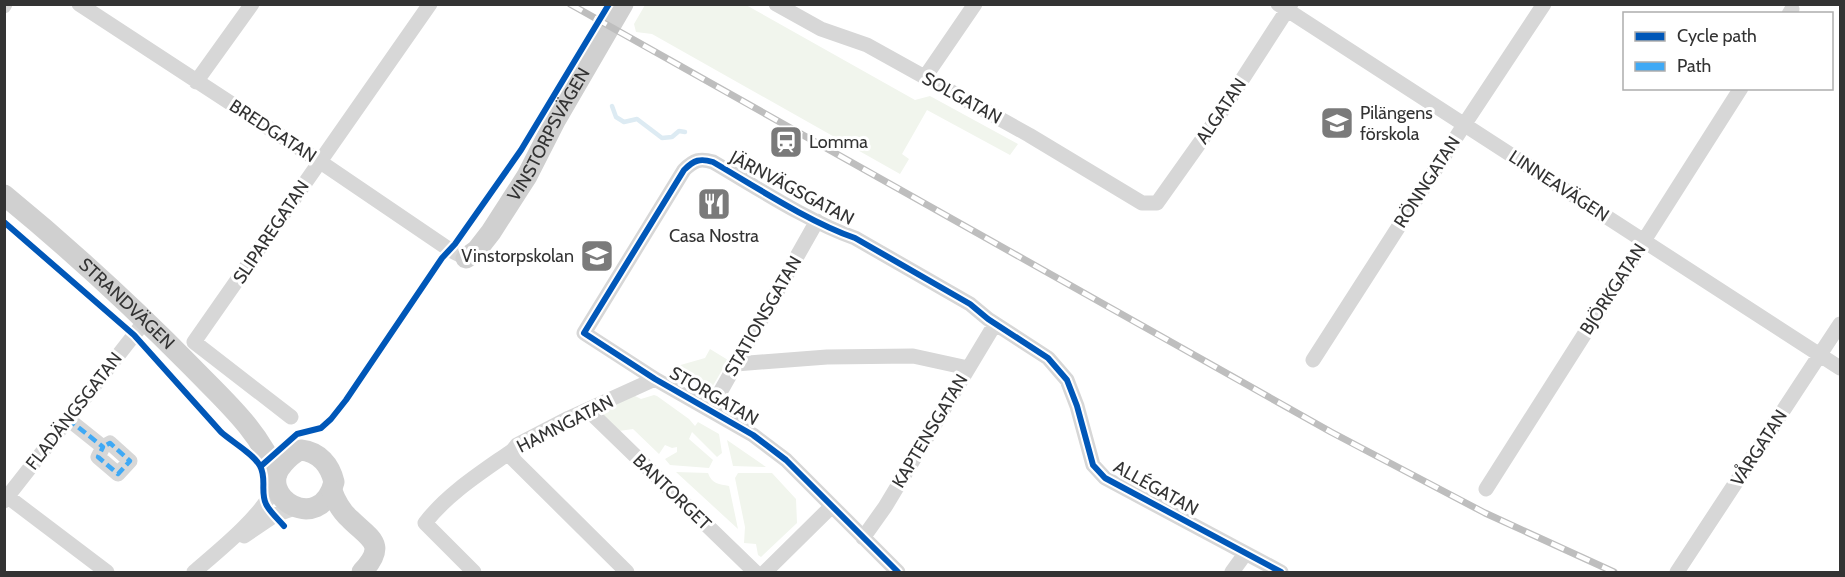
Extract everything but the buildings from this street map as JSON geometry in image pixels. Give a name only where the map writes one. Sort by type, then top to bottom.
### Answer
[{"type":"street","name":"BREDGATAN","points":[[79,4],[450,250],[466,258]]},
{"type":"street","points":[[196,82],[252,4]]},
{"type":"street","name":"SLIPAREGATAN","points":[[194,342],[430,4]]},
{"type":"street","name":"VINSTORPSVÄGEN","points":[[466,258],[477,250],[491,232],[527,176],[555,121],[623,4]]},
{"type":"street","name":"SOLGATAN","points":[[776,4],[802,10],[821,29],[867,45],[1029,135],[1142,202]]},
{"type":"street","points":[[925,77],[975,4]]},
{"type":"street","name":"RÖNNGATAN","points":[[1313,360],[1544,4]]},
{"type":"street","name":"LINNEAVÄGEN","points":[[1285,7],[1840,368]]},
{"type":"street","name":"ALGATAN","points":[[1142,202],[1157,203],[1216,120],[1285,7]]},
{"type":"street","name":"BJÖRKGATAN","points":[[1486,489],[1740,90]]},
{"type":"street","name":"JÄRNVÄGSGATAN","points":[[584,333],[684,170],[693,162],[703,159],[713,162],[817,221],[855,238],[961,299],[1048,358]]},
{"type":"street","name":"STRANDVÄGEN","points":[[4,195],[50,233],[145,321],[243,419],[271,459],[276,481]]},
{"type":"street","name":"STATIONSGATAN","points":[[710,410],[817,221]]},
{"type":"street","name":"FLADÄNGSGATAN","points":[[6,499],[145,321]]},
{"type":"street","name":"KAPTENSGATAN","points":[[863,538],[885,507],[995,324]]},
{"type":"street","name":"VÅRGATAN","points":[[1677,573],[1840,324]]},
{"type":"street","name":"STORGATAN","points":[[584,333],[655,379],[753,435],[786,460],[898,573]]},
{"type":"street","name":"STRANDVÄGEN","points":[[194,342],[291,417]]},
{"type":"street","points":[[736,364],[827,357],[913,356],[968,368]]},
{"type":"street","name":"ALLÉGATAN","points":[[1048,358],[1067,380],[1077,406],[1093,465],[1105,478],[1281,573]]},
{"type":"street","name":"HAMNGATAN","points":[[474,573],[425,523],[437,508],[517,445],[569,418],[589,411],[655,379]]},
{"type":"street","name":"BANTORGET","points":[[589,411],[755,573]]},
{"type":"street","points":[[68,419],[103,447]]},
{"type":"street","name":"STRANDVÄGEN","points":[[243,419],[293,452]]},
{"type":"street","points":[[513,450],[513,459],[627,573]]},
{"type":"street","points":[[194,573],[212,558],[265,503],[276,481],[280,466],[293,452],[308,451],[327,464],[334,482],[326,501],[317,507],[295,508],[275,515],[212,558]]},
{"type":"street","points":[[276,481],[283,499],[295,508]]},
{"type":"street","points":[[332,491],[338,506],[371,536],[374,556],[362,573]]},
{"type":"street","points":[[6,499],[108,573]]},
{"type":"street","points":[[317,507],[334,511],[350,519]]},
{"type":"street","points":[[765,573],[831,507]]},
{"type":"street","points":[[1232,573],[1245,554]]},
{"type":"shaded area","points":[[645,5],[746,5],[915,100],[930,96],[1018,144],[1010,155],[927,110],[902,154],[909,159],[900,174],[652,34],[636,32],[634,24]]},
{"type":"shaded area","points":[[710,349],[728,360],[711,389],[706,390],[670,368],[705,358]]},
{"type":"shaded area","points":[[633,395],[641,399],[657,396],[695,426],[698,422],[719,434],[722,453],[717,457],[692,432],[689,439],[713,460],[709,468],[670,465],[665,459],[677,452],[677,447],[672,448],[665,445],[659,454],[633,429],[619,431],[601,415],[604,409]]},
{"type":"shaded area","points":[[727,440],[766,467],[733,466]]},
{"type":"shaded area","points":[[676,472],[708,473],[714,481],[729,486],[738,529]]},
{"type":"shaded area","points":[[738,473],[772,473],[796,499],[797,523],[761,557],[758,555],[756,544],[744,543],[745,527],[735,478]]},
{"type":"waterway","points":[[612,106],[616,117],[624,122],[637,119],[662,138],[672,137],[679,131],[685,132]]},
{"type":"railway","points":[[570,4],[1331,432],[1485,513],[1614,572]]},
{"type":"marked path","points":[[68,419],[103,447],[98,457],[118,474],[130,461],[110,443],[103,447]]},
{"type":"cycle path","points":[[261,466],[297,434],[321,428],[346,400],[442,258],[455,244],[521,150],[609,4]]},
{"type":"cycle path","points":[[898,572],[786,460],[753,435],[655,379],[584,333],[684,170],[694,162],[701,160],[713,162],[801,214],[855,238],[970,304],[988,319],[1048,358],[1067,380],[1077,406],[1093,465],[1105,478],[1281,572]]},
{"type":"cycle path","points":[[4,222],[134,335],[221,432],[257,462],[263,475],[266,504],[284,526]]},
{"type":"place","name":"Pilängens förskola","points":[[1337,123]]},
{"type":"place","name":"Lomma","points":[[786,142]]},
{"type":"place","name":"Casa Nostra","points":[[714,204]]},
{"type":"place","name":"Vinstorpskolan","points":[[597,256]]}]
